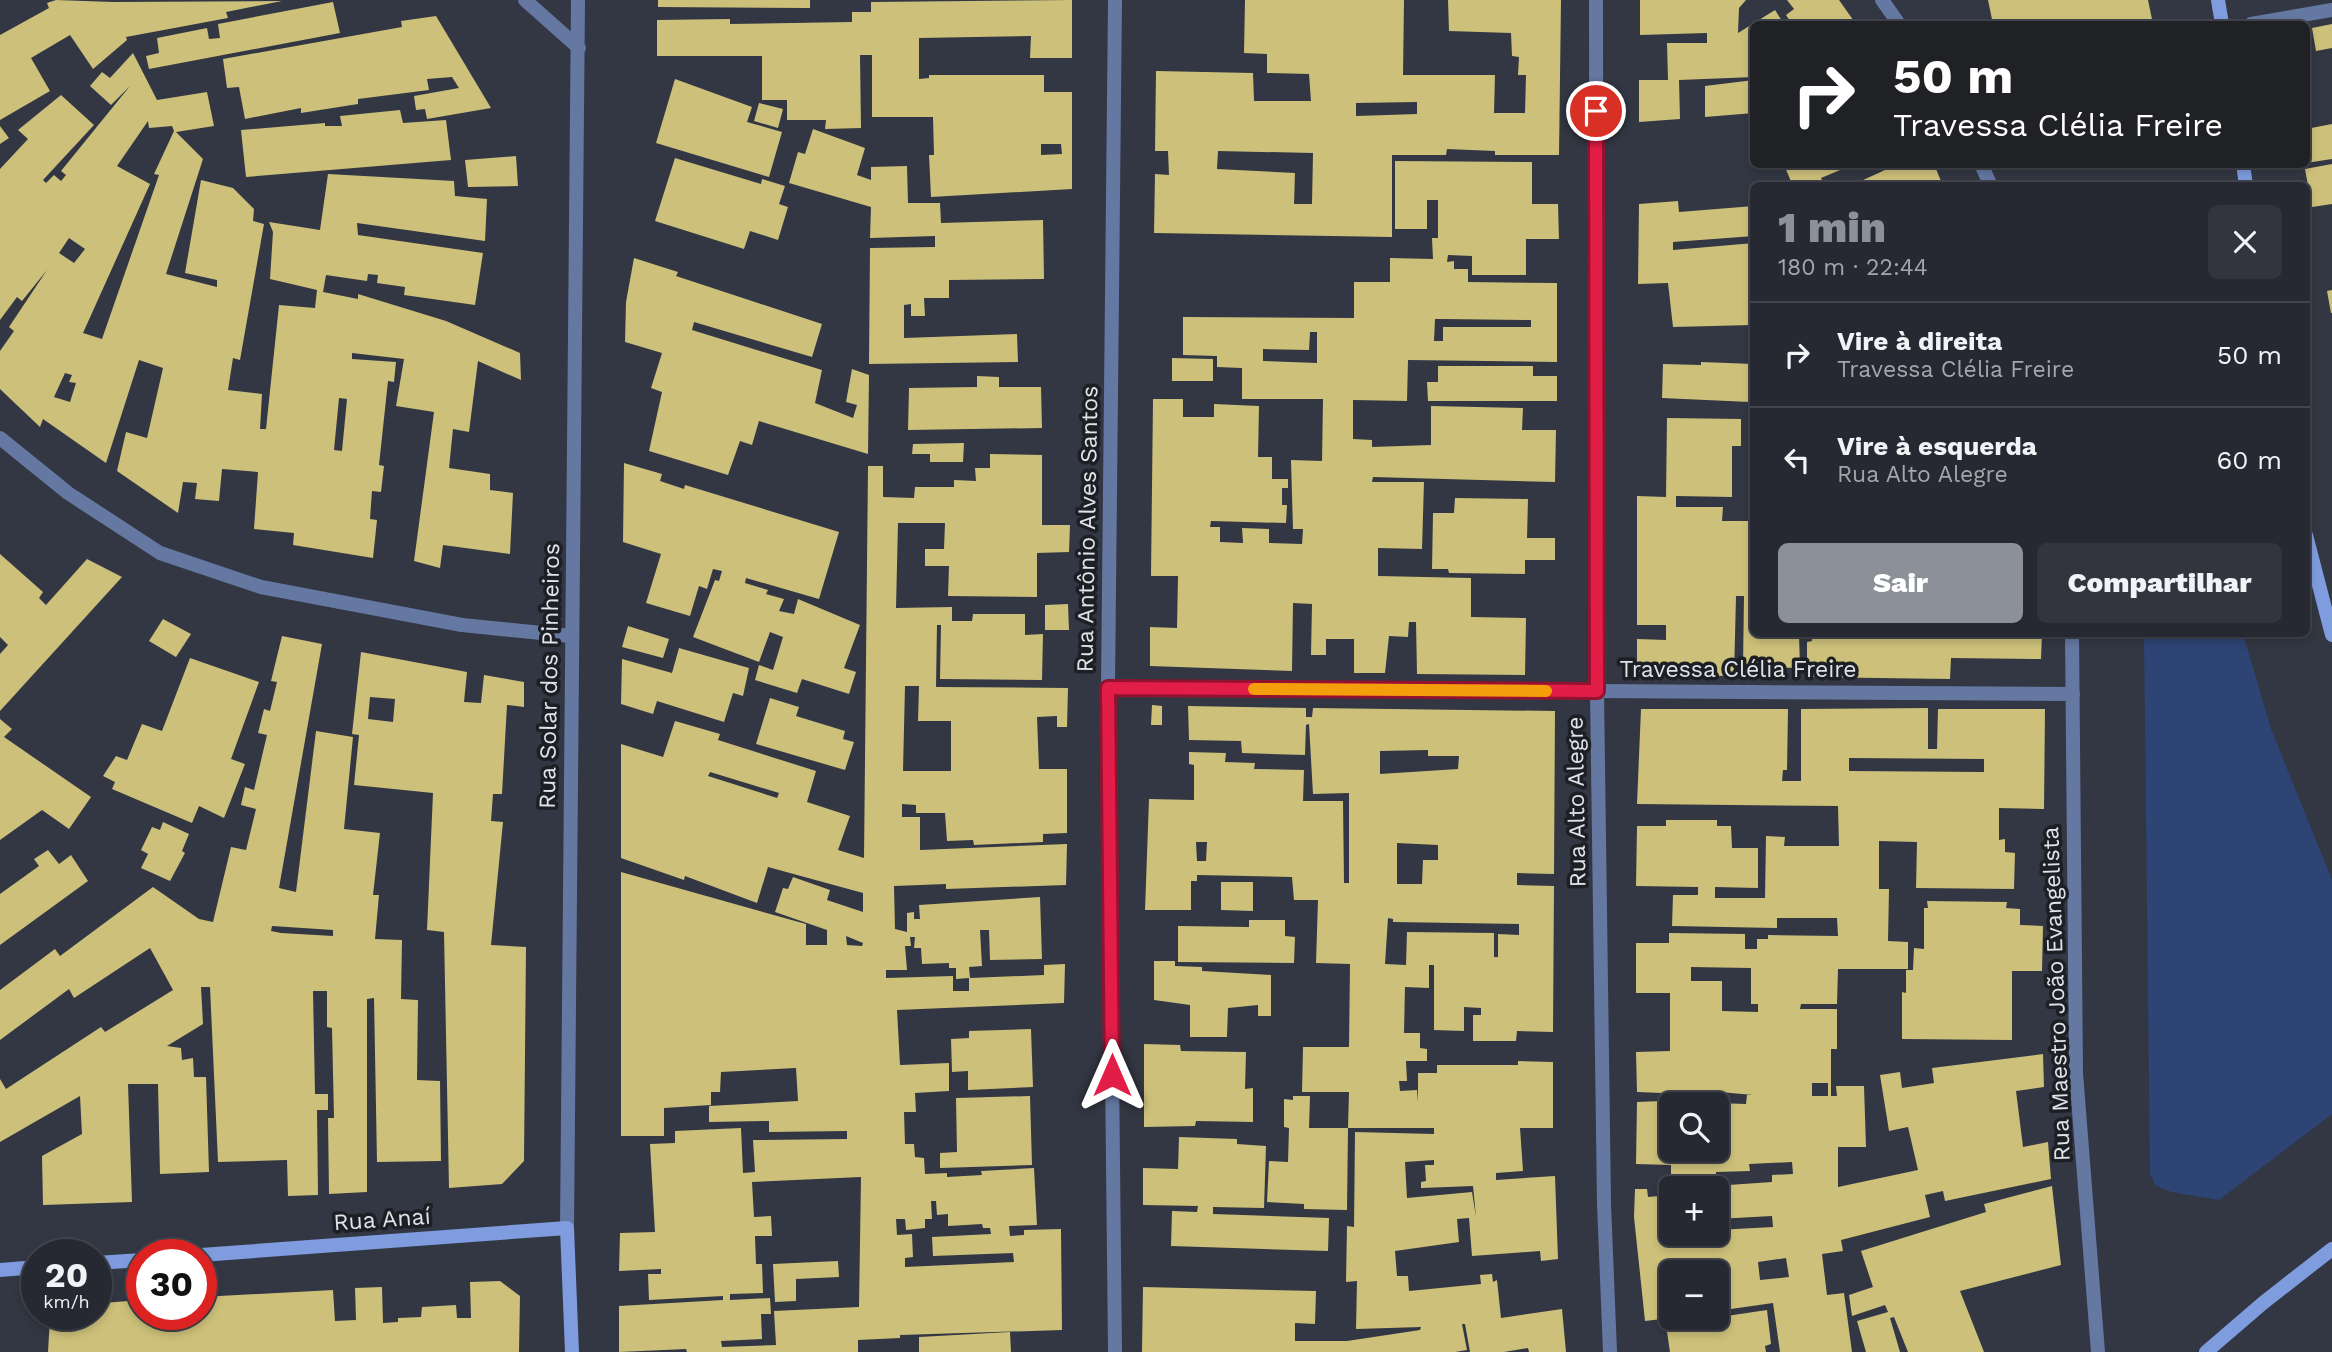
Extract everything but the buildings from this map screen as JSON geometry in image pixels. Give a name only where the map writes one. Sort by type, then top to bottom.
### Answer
[{"type":"street","points":[[525,0],[579,48]]},
{"type":"street","name":"Rua Solar dos Pinheiros","points":[[572,1352],[567,1228],[578,0]]},
{"type":"street","name":"Rua Antônio Alves Santos","points":[[1115,0],[1108,688],[1115,1352]]},
{"type":"street","name":"Rua Alto Alegre","points":[[1596,0],[1597,691],[1604,1204],[1610,1352]]},
{"type":"street","points":[[1882,0],[1897,21]]},
{"type":"street","points":[[2218,0],[2222,21]]},
{"type":"street","points":[[2268,21],[2332,10]]},
{"type":"street","points":[[0,438],[68,493],[160,553],[261,587],[462,625],[571,636]]},
{"type":"street","points":[[2310,550],[2332,635]]},
{"type":"street","name":"Rua Maestro João Evangelista","points":[[2071,637],[2076,1073],[2098,1352]]},
{"type":"street","name":"Travessa Clélia Freire","points":[[1108,688],[2073,694]]},
{"type":"street","name":"Rua Anaí","points":[[217,1254],[567,1228]]},
{"type":"street","points":[[2206,1352],[2332,1249]]},
{"type":"street","points":[[0,1270],[21,1269]]},
{"type":"shaded area","points":[[2144,637],[2244,637],[2271,729],[2332,880],[2332,1114],[2219,1200],[2171,1192],[2155,1185],[2150,1173]]},
{"type":"slow traffic","points":[[1254,689],[1546,691]]},
{"type":"route","points":[[1112,1075],[1108,688],[1597,691],[1596,111]]}]
